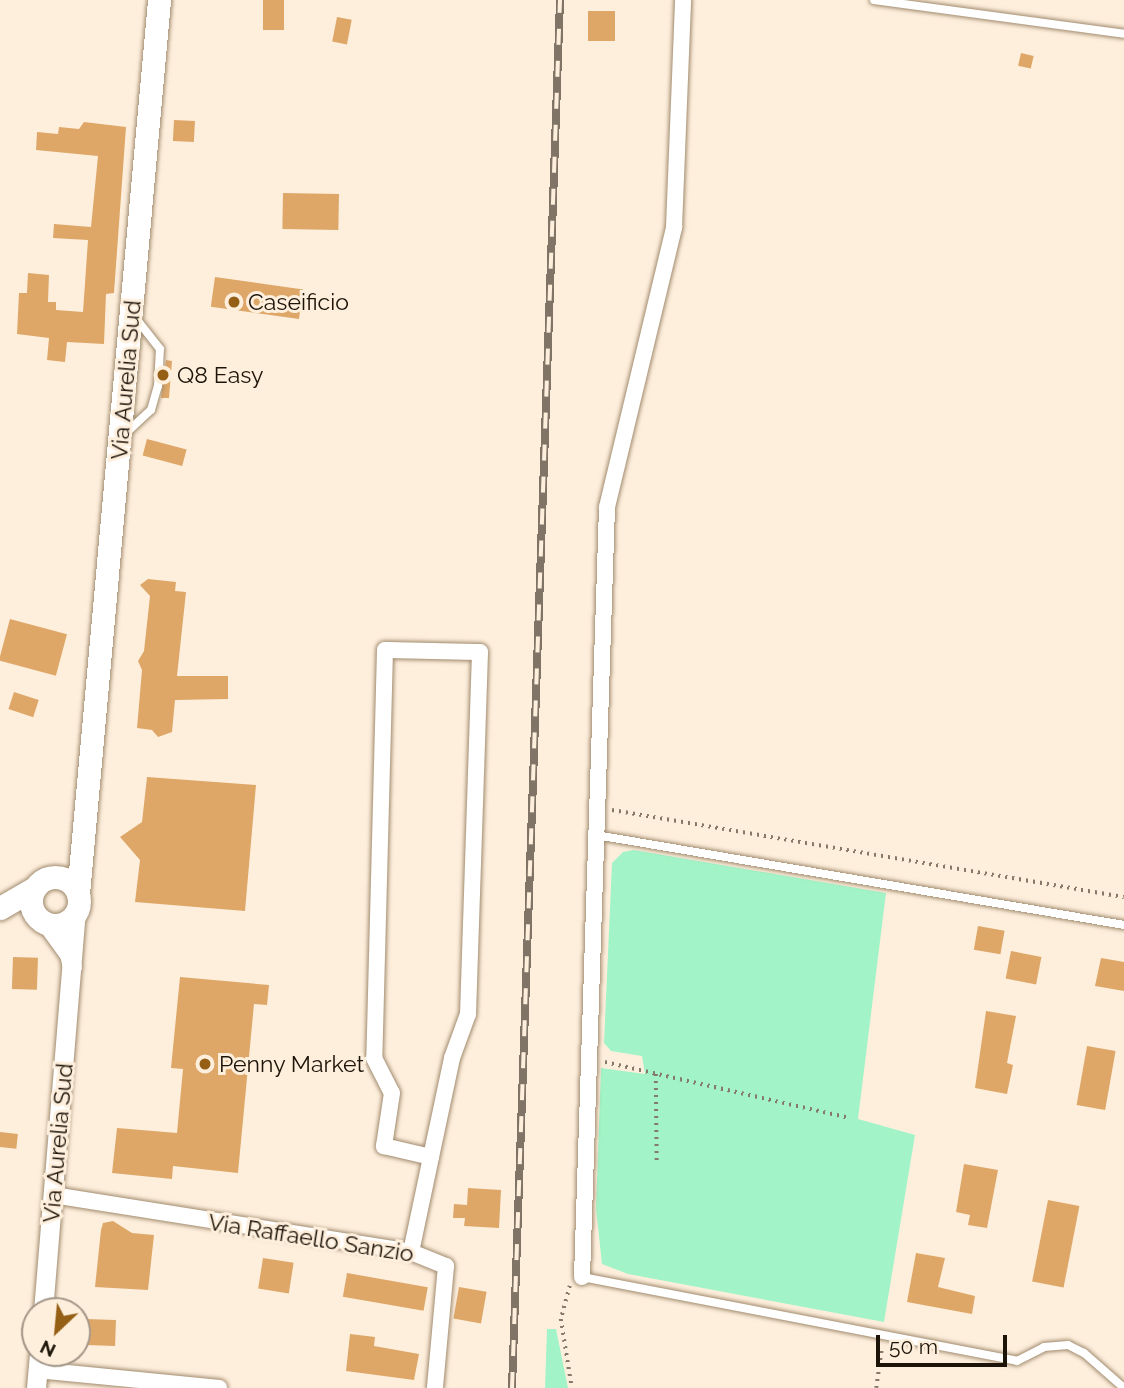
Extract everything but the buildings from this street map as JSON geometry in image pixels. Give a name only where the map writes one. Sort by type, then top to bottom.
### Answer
[{"type":"main road","name":"Via Aurelia Sud","points":[[77,903],[93,761],[159,0]]},
{"type":"main road","name":"Via Aurelia Sud","points":[[43,921],[31,904],[42,883],[64,856],[93,761]]},
{"type":"main road","points":[[0,908],[42,883],[64,878],[77,903],[61,924],[0,917]]},
{"type":"street","points":[[582,1277],[607,507],[674,227],[683,0]]},
{"type":"street","points":[[411,1252],[453,1058],[468,1014],[480,652],[384,650],[374,1058],[393,1093],[384,1146],[431,1157]]},
{"type":"street","name":"Via Aurelia Sud","points":[[44,1297],[77,903]]},
{"type":"street","name":"Via Aurelia Sud","points":[[43,921],[69,954],[73,975]]},
{"type":"street","name":"Via Raffaello Sanzio","points":[[53,1195],[411,1252],[446,1266],[435,1388]]},
{"type":"street","points":[[37,1370],[219,1388]]},
{"type":"lane","points":[[874,0],[1124,34]]},
{"type":"lane","points":[[121,437],[151,410],[158,386],[160,349],[132,314]]},
{"type":"lane","points":[[596,835],[1124,925]]},
{"type":"lane","points":[[582,1277],[1017,1361],[1044,1347],[1068,1345],[1084,1353],[1124,1388]]},
{"type":"path","points":[[597,807],[1124,897]]},
{"type":"path","points":[[589,1058],[850,1118]]},
{"type":"path","points":[[656,1074],[657,1164]]},
{"type":"path","points":[[572,1388],[562,1335],[562,1303],[573,1282],[582,1277]]},
{"type":"path","points":[[876,1388],[883,1337]]},
{"type":"green space","points":[[634,850],[886,893],[858,1119],[915,1135],[884,1322],[628,1274],[602,1264],[596,1209],[601,1068],[645,1074],[642,1056],[611,1051],[604,1043],[612,863],[623,852]]},
{"type":"green space","points":[[547,1329],[556,1329],[568,1388],[545,1388]]},
{"type":"railway","points":[[512,1388],[560,0]]},
{"type":"place","name":"Caseificio","points":[[234,302]]},
{"type":"place","name":"Q8 Easy","points":[[163,375]]},
{"type":"place","name":"Penny Market","points":[[205,1064]]}]
